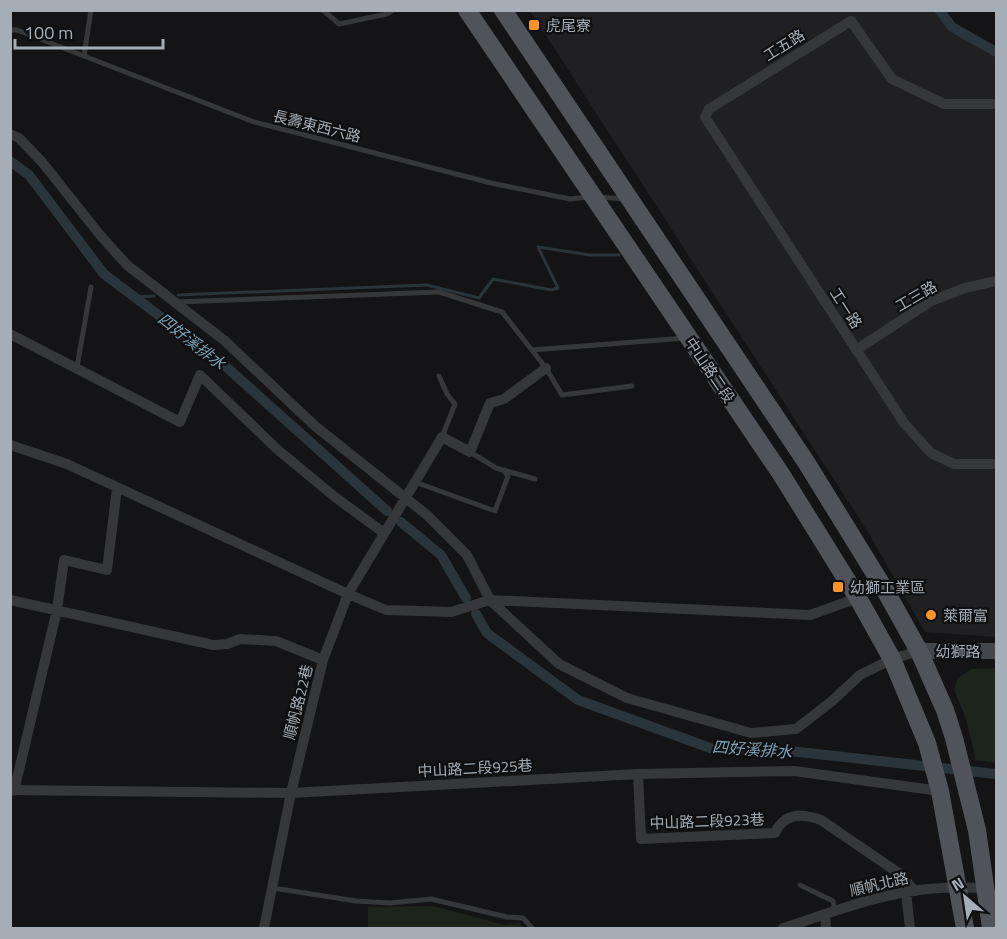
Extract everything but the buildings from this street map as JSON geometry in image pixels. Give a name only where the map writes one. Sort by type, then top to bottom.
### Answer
[{"type":"main road","name":"中山路二段","points":[[467,10],[781,474],[858,598],[892,659],[927,743],[940,790]]},
{"type":"main road","name":"中山路二段","points":[[502,10],[806,462],[885,590],[919,651],[945,710],[954,738],[977,830],[985,888]]},
{"type":"main road","points":[[664,303],[688,287]]},
{"type":"main road","points":[[940,790],[965,928]]},
{"type":"main road","points":[[985,888],[991,928]]},
{"type":"street","name":"工五路","points":[[705,117],[709,109],[850,16],[892,79],[944,104],[996,104]]},
{"type":"street","name":"工一路","points":[[705,117],[904,423],[931,453],[954,464],[996,464]]},
{"type":"street","points":[[10,134],[19,138],[42,162],[127,266],[225,341],[315,426],[427,516],[467,555],[490,600],[559,664],[627,698],[751,733],[796,729],[832,701],[860,675],[892,659],[919,651]]},
{"type":"street","name":"工三路","points":[[856,350],[932,301],[964,288],[996,281]]},
{"type":"street","points":[[10,334],[180,422],[200,375],[278,450],[335,497],[384,533]]},
{"type":"street","points":[[442,437],[470,452],[490,403],[504,399],[546,368]]},
{"type":"street","name":"順帆路22巷","points":[[264,928],[291,793],[323,660],[348,594],[442,437]]},
{"type":"street","points":[[10,446],[67,464],[386,610],[451,612],[490,600],[810,615],[858,598]]},
{"type":"street","points":[[12,791],[57,610],[64,560],[107,570],[117,488]]},
{"type":"street","points":[[10,600],[213,645],[227,644],[240,639],[276,641],[323,660]]},
{"type":"street","name":"幼獅路","points":[[919,651],[996,651]]},
{"type":"street","name":"中山路二段925巷","points":[[12,791],[291,793],[638,774],[794,771],[940,790]]},
{"type":"street","name":"中山路二段923巷","points":[[638,774],[641,839],[775,833],[779,824],[791,817],[807,815],[821,820],[900,874],[910,891]]},
{"type":"street","name":"順帆北路","points":[[783,928],[873,899],[910,891],[959,887],[985,888]]},
{"type":"street","points":[[910,891],[910,928]]},
{"type":"street","points":[[826,928],[830,913]]},
{"type":"lane","points":[[84,56],[91,10]]},
{"type":"lane","points":[[322,10],[339,24],[387,14],[393,10]]},
{"type":"lane","name":"長壽東西六路","points":[[10,30],[16,30],[254,122],[490,183],[570,199],[592,197],[630,199]]},
{"type":"lane","points":[[77,367],[91,287]]},
{"type":"lane","points":[[174,302],[439,292],[502,312],[546,368],[562,395],[632,386]]},
{"type":"lane","points":[[532,350],[688,338]]},
{"type":"lane","points":[[439,376],[447,394],[455,404],[442,437]]},
{"type":"lane","points":[[470,452],[503,470],[534,479]]},
{"type":"lane","points":[[415,482],[495,511],[508,476],[503,470]]},
{"type":"lane","points":[[800,885],[833,901],[830,913]]},
{"type":"lane","points":[[273,888],[356,901],[390,903],[431,899],[507,917],[523,918],[532,928]]},
{"type":"shaded area","points":[[530,11],[932,11],[988,54],[996,55],[996,637],[925,632],[868,532]]},
{"type":"shaded area","points":[[996,668],[996,763],[976,760],[965,716],[954,690],[958,678],[971,669]]},
{"type":"shaded area","points":[[433,906],[505,925],[519,923],[524,928],[368,928],[368,907]]},
{"type":"waterway","points":[[939,10],[952,27],[996,52]]},
{"type":"waterway","name":"四好溪排水","points":[[10,161],[29,175],[104,274],[223,364],[387,511]]},
{"type":"waterway","points":[[178,295],[427,285],[479,298],[493,279],[551,290],[558,288],[538,247],[590,255],[619,255]]},
{"type":"waterway","points":[[133,297],[154,296]]},
{"type":"waterway","name":"四好溪排水","points":[[401,522],[441,555],[466,598]]},
{"type":"waterway","name":"四好溪排水","points":[[476,614],[487,633],[578,700],[713,749],[799,752],[996,774]]},
{"type":"place","name":"虎尾寮","points":[[534,25]]},
{"type":"place","name":"幼獅工業區","points":[[838,587]]},
{"type":"place","name":"萊爾富","points":[[931,615]]}]
